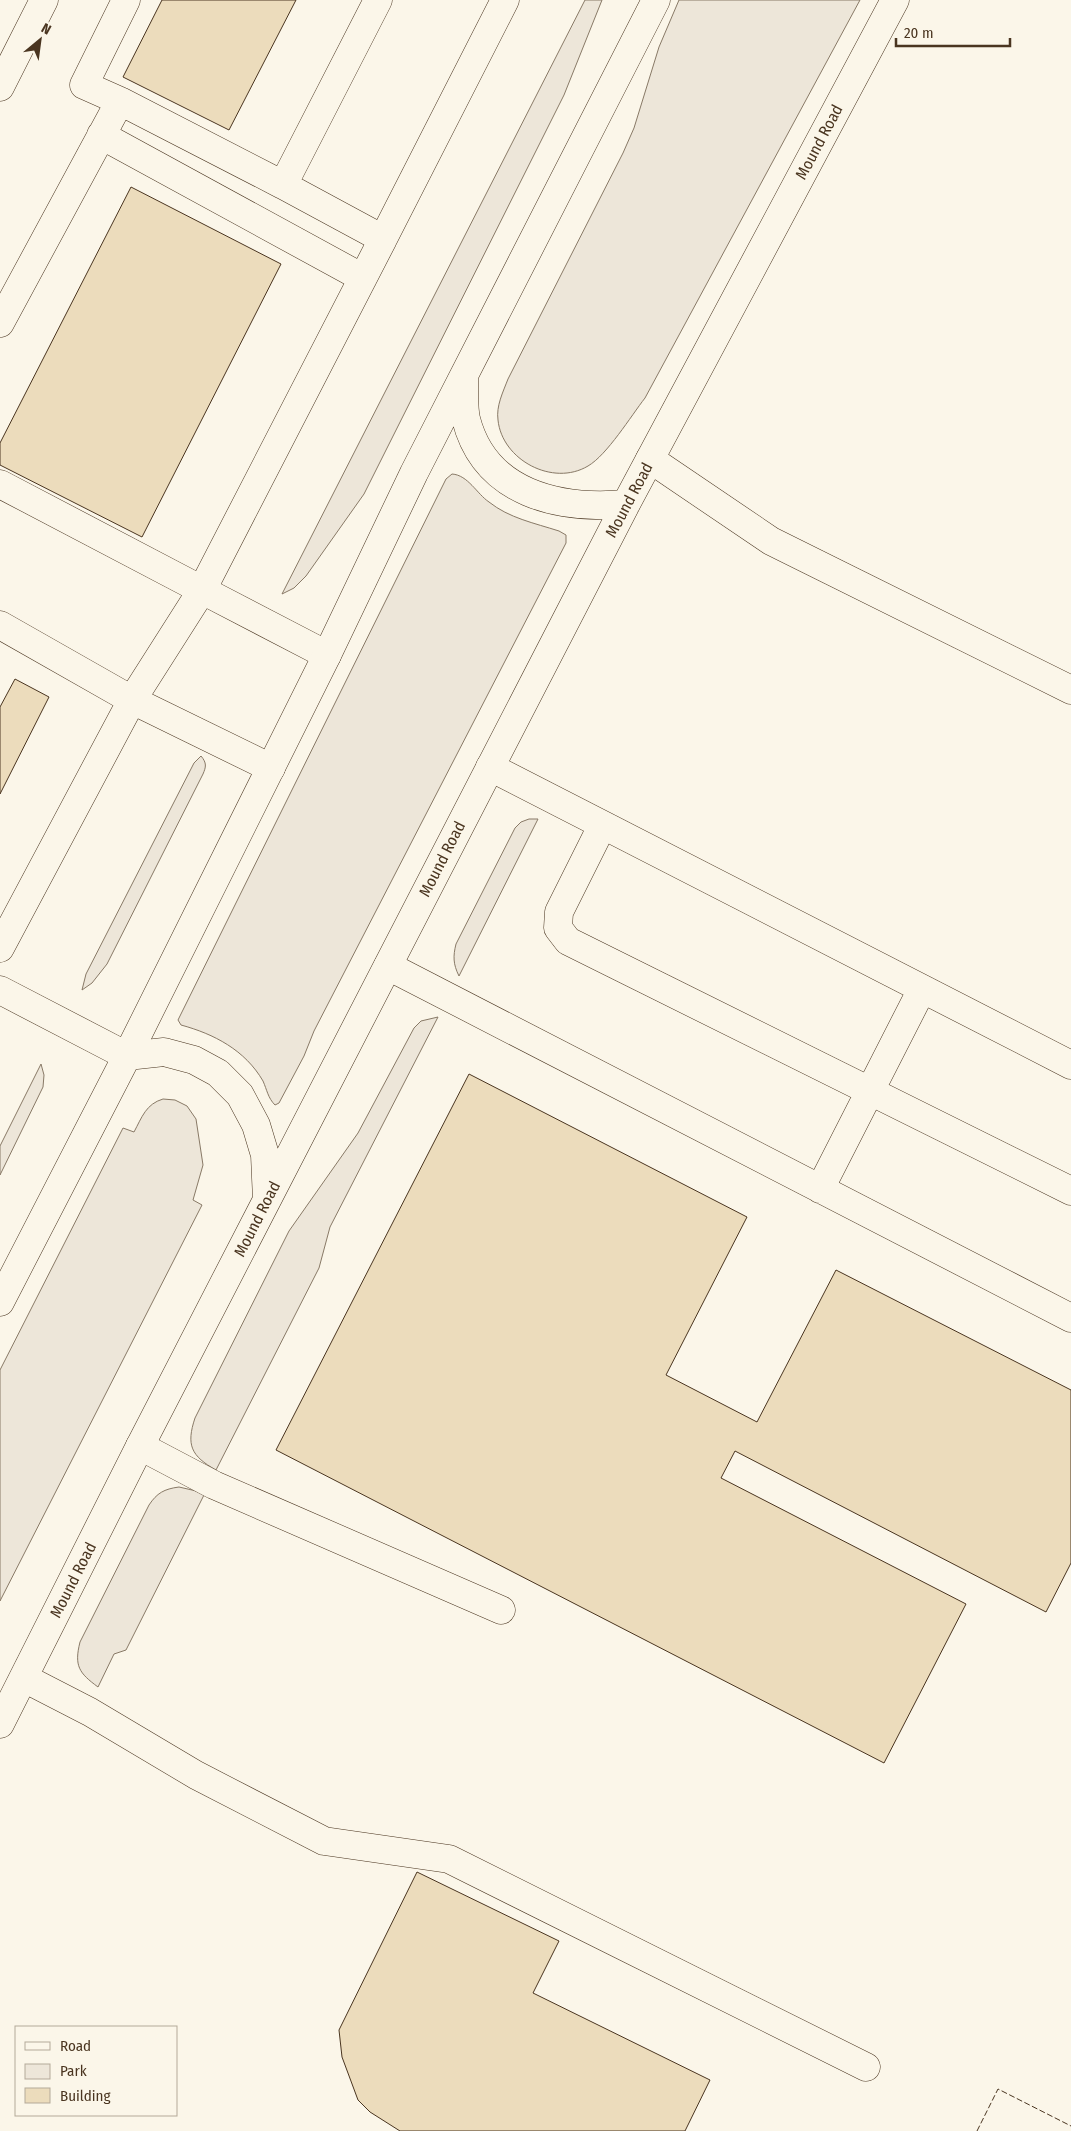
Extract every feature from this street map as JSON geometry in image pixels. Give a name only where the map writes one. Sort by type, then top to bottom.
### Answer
[{"type":"main road","points":[[0,86],[44,0]]},
{"type":"main road","points":[[126,0],[84,86],[120,101],[383,239]]},
{"type":"main road","points":[[283,185],[378,0]]},
{"type":"main road","points":[[0,948],[132,700],[202,590],[505,0]]},
{"type":"main road","points":[[0,1302],[127,1056],[271,768],[414,473],[656,0]]},
{"type":"main road","name":"Mound Road","points":[[0,1724],[140,1446],[626,504],[895,0]]},
{"type":"main road","points":[[0,323],[120,101]]},
{"type":"main road","points":[[101,135],[363,278]]},
{"type":"main road","points":[[464,377],[466,418],[476,448],[494,470],[517,487],[541,498],[596,506],[626,504]]},
{"type":"main road","points":[[650,459],[771,541],[1071,690]]},
{"type":"main road","points":[[0,484],[327,655]]},
{"type":"main road","points":[[0,625],[132,700],[271,768]]},
{"type":"main road","points":[[490,767],[1071,1065]]},
{"type":"main road","points":[[602,826],[559,912],[558,928],[568,941],[1071,1191]]},
{"type":"main road","points":[[388,966],[1071,1318]]},
{"type":"main road","points":[[820,1189],[922,989]]},
{"type":"main road","points":[[0,990],[127,1056],[164,1052],[194,1060],[218,1074],[240,1095],[256,1125],[265,1156],[267,1201]]},
{"type":"main road","points":[[140,1446],[214,1485],[501,1610]]},
{"type":"main road","points":[[24,1678],[90,1712],[196,1775],[324,1841],[449,1859],[866,2067]]},
{"type":"green space","points":[[585,0],[602,0],[564,95],[364,494],[306,576],[294,588],[282,594]]},
{"type":"green space","points":[[679,0],[860,0],[645,398],[611,444],[595,461],[574,472],[545,471],[531,466],[519,458],[509,447],[502,434],[498,420],[500,399],[508,379],[623,153],[634,128],[659,47]]},
{"type":"green space","points":[[452,474],[463,478],[497,508],[522,520],[559,531],[566,535],[566,543],[314,1031],[304,1056],[279,1103],[275,1105],[256,1070],[238,1052],[217,1038],[181,1025],[178,1020],[446,479]]},
{"type":"green space","points":[[201,756],[205,765],[203,774],[107,964],[92,983],[82,990],[86,974],[194,763]]},
{"type":"green space","points":[[529,819],[538,819],[459,976],[454,960],[456,944],[515,828],[521,822]]},
{"type":"green space","points":[[438,1017],[330,1227],[319,1268],[216,1470],[201,1460],[193,1449],[191,1436],[195,1418],[289,1231],[358,1133],[414,1028],[421,1021]]},
{"type":"green space","points":[[41,1064],[44,1075],[43,1087],[0,1175],[0,1146]]},
{"type":"green space","points":[[163,1099],[175,1100],[187,1106],[196,1119],[203,1165],[193,1200],[202,1205],[0,1601],[0,1370],[123,1128],[134,1132],[148,1108]]},
{"type":"green space","points":[[179,1487],[205,1493],[126,1650],[114,1654],[98,1687],[82,1673],[78,1663],[80,1642],[149,1505],[161,1492]]},
{"type":"building","points":[[162,0],[296,0],[229,130],[123,77]]},
{"type":"building","points":[[131,187],[281,264],[142,537],[0,465],[0,443]]},
{"type":"building","points":[[15,679],[49,697],[0,794],[0,707]]},
{"type":"building","points":[[469,1074],[747,1217],[666,1375],[757,1422],[836,1270],[1071,1390],[1071,1563],[1046,1612],[735,1451],[721,1478],[966,1604],[884,1763],[276,1450]]},
{"type":"building","points":[[417,1872],[559,1941],[533,1993],[710,2080],[685,2131],[400,2131],[370,2112],[358,2100],[342,2057],[339,2030]]},
{"type":"fence","points":[[977,2131],[998,2089],[1071,2126]]}]
